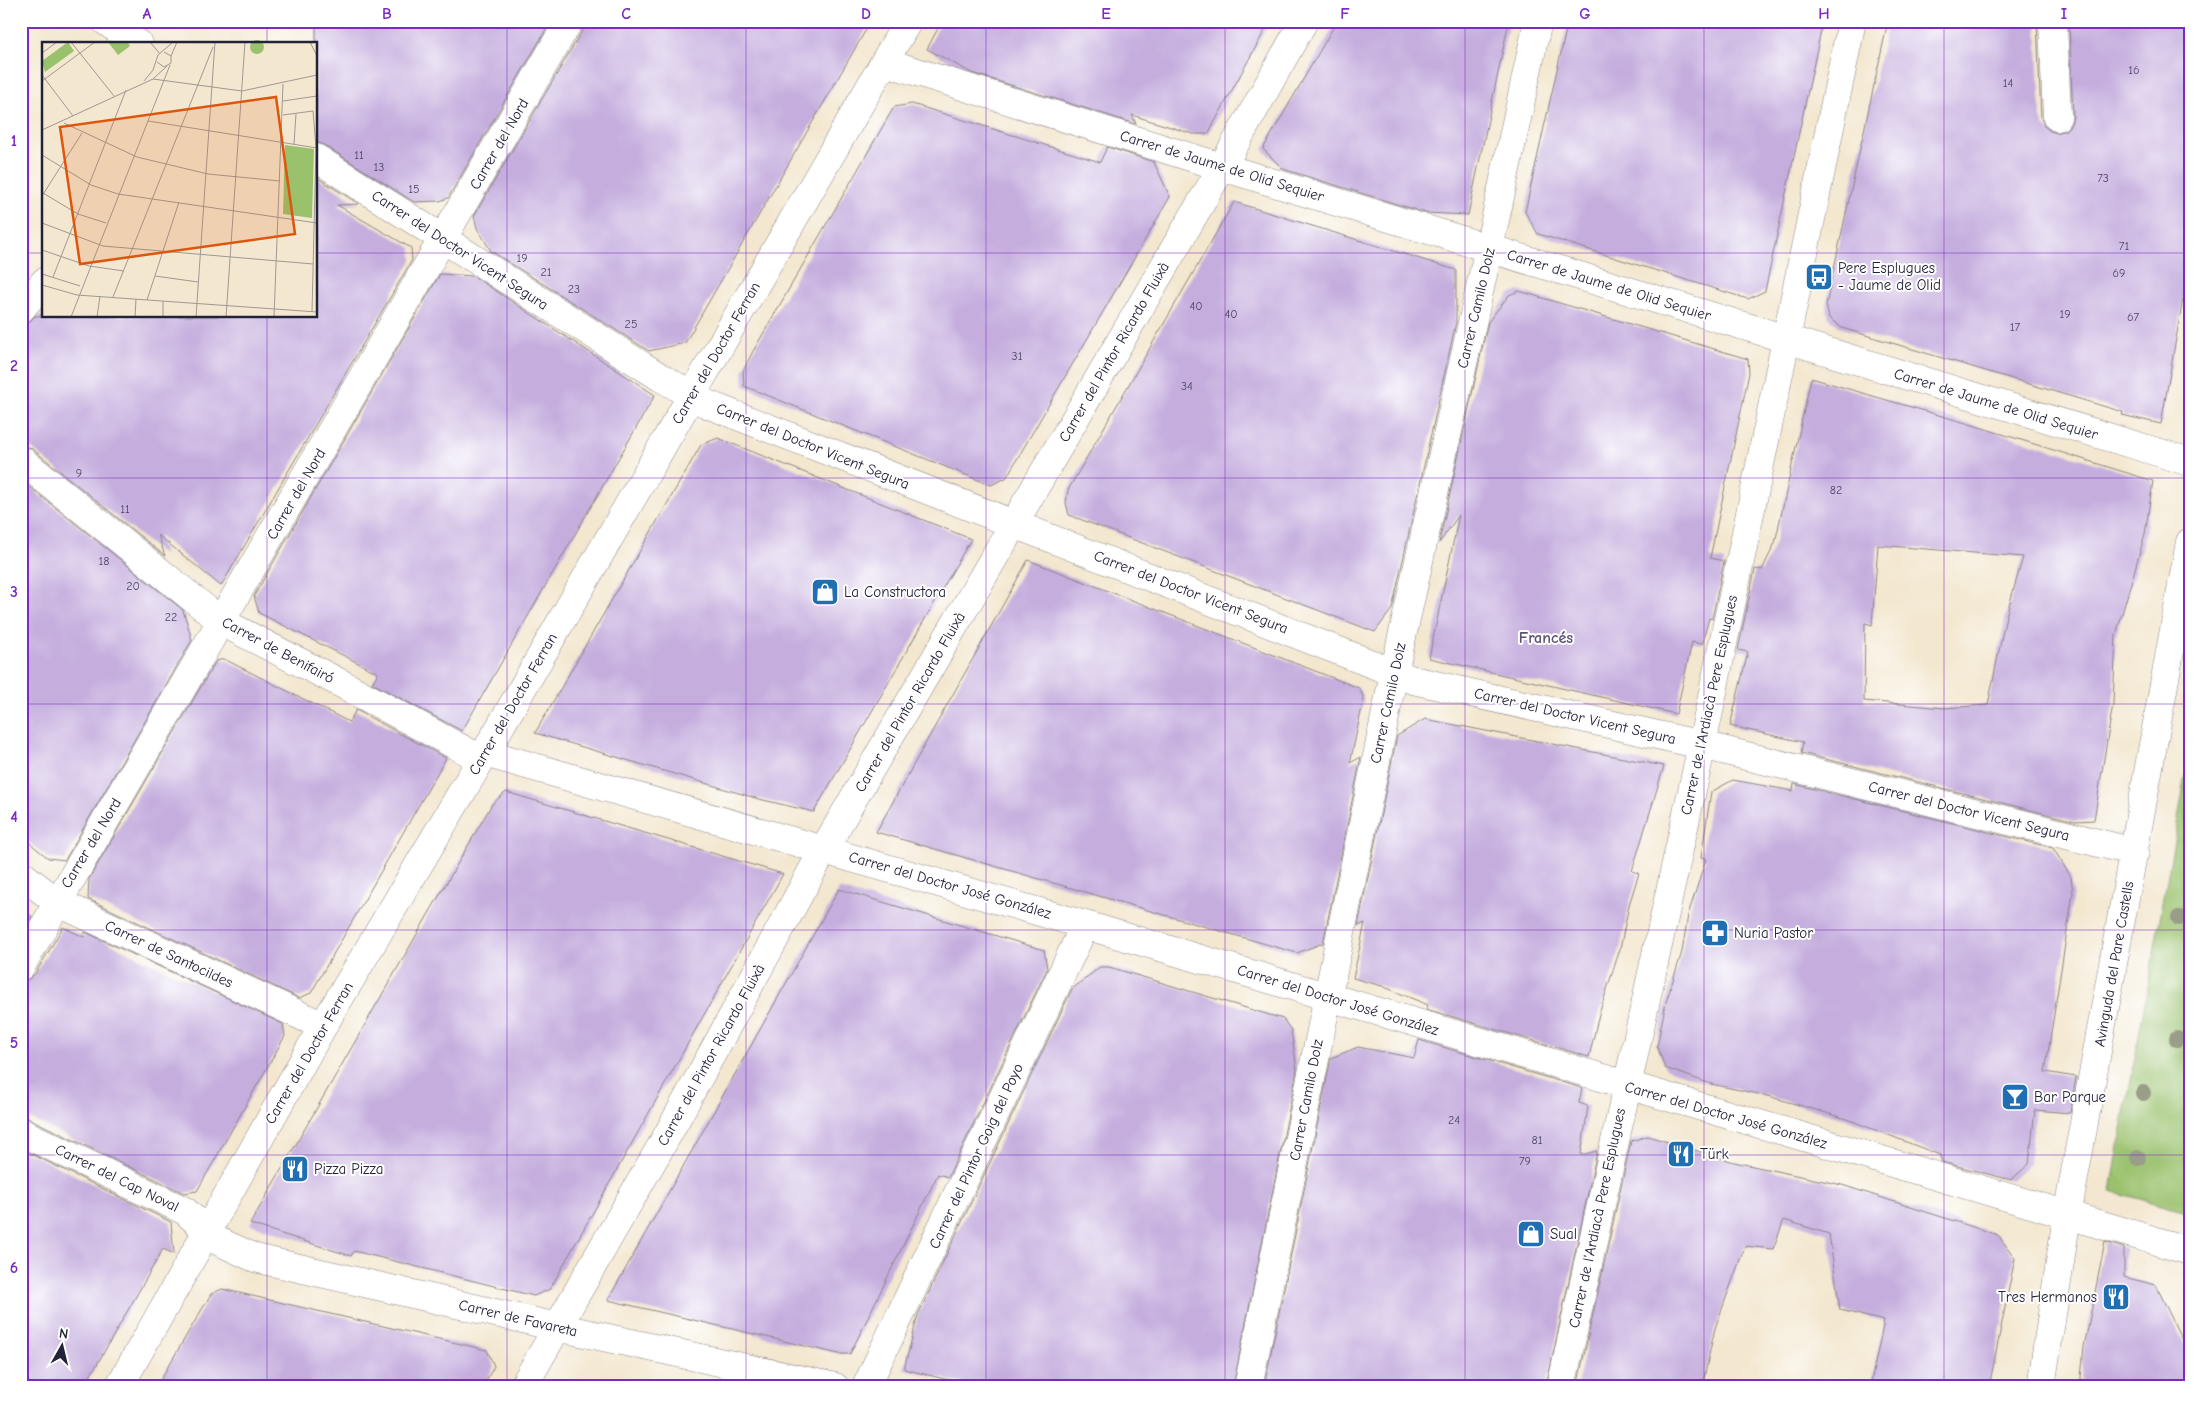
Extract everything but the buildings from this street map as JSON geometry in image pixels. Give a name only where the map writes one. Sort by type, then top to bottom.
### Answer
[{"type":"street","points":[[105,21],[136,42]]},
{"type":"street","name":"Carrer del Nord","points":[[21,966],[444,240],[569,21]]},
{"type":"street","name":"Carrer del Doctor Ferran","points":[[119,1387],[323,1026],[483,756],[908,21]]},
{"type":"street","name":"Carrer del Pintor Ricardo Fluixà","points":[[523,1387],[668,1134],[824,849],[1222,167],[1304,21]]},
{"type":"street","name":"Carrer Camilo Dolz","points":[[1248,1387],[1394,673],[1538,21]]},
{"type":"street","name":"Carrer de l'Ardiacà Pere Esplugues","points":[[1561,1387],[1702,745],[1852,21]]},
{"type":"street","points":[[2053,21],[2057,117]]},
{"type":"street","name":"Carrer de Jaume de Olid Sequier","points":[[885,62],[1222,167],[2190,462]]},
{"type":"street","name":"Carrer del Doctor Vicent Segura","points":[[318,159],[692,396],[726,412],[1394,673],[1413,680],[1702,745],[2135,852]]},
{"type":"street","points":[[21,309],[42,284]]},
{"type":"street","name":"Carrer de Benifairó","points":[[21,460],[222,622],[483,756]]},
{"type":"street","name":"Avinguda del Pare Castells","points":[[2041,1387],[2067,1216],[2135,852],[2190,542]]},
{"type":"street","name":"Carrer del Doctor José González","points":[[483,756],[824,849],[1085,924],[1626,1086],[2190,1251]]},
{"type":"street","name":"Carrer de Santocildes","points":[[21,874],[57,902],[323,1026]]},
{"type":"street","name":"Carrer del Pintor Goig del Poyo","points":[[866,1387],[1085,924]]},
{"type":"street","name":"Carrer del Cap Noval","points":[[21,1132],[180,1208],[194,1218],[208,1232]]},
{"type":"street","name":"Carrer de Favareta","points":[[208,1232],[230,1248],[255,1258],[557,1327],[835,1387]]},
{"type":"green space","points":[[2190,752],[2190,1213],[2111,1191]]},
{"type":"place","name":"Pere Esplugues - Jaume de Olid","points":[[1819,277]]},
{"type":"place","name":"La Constructora","points":[[825,592]]},
{"type":"place","name":"Nuria Pastor","points":[[1715,933]]},
{"type":"place","name":"Bar Parque","points":[[2015,1097]]},
{"type":"place","name":"Türk","points":[[1681,1154]]},
{"type":"place","name":"Pizza Pizza","points":[[295,1169]]},
{"type":"place","name":"Sual","points":[[1531,1234]]},
{"type":"place","name":"Tres Hermanos","points":[[2116,1297]]},
{"type":"district","name":"Francés","points":[[1546,638]]}]
